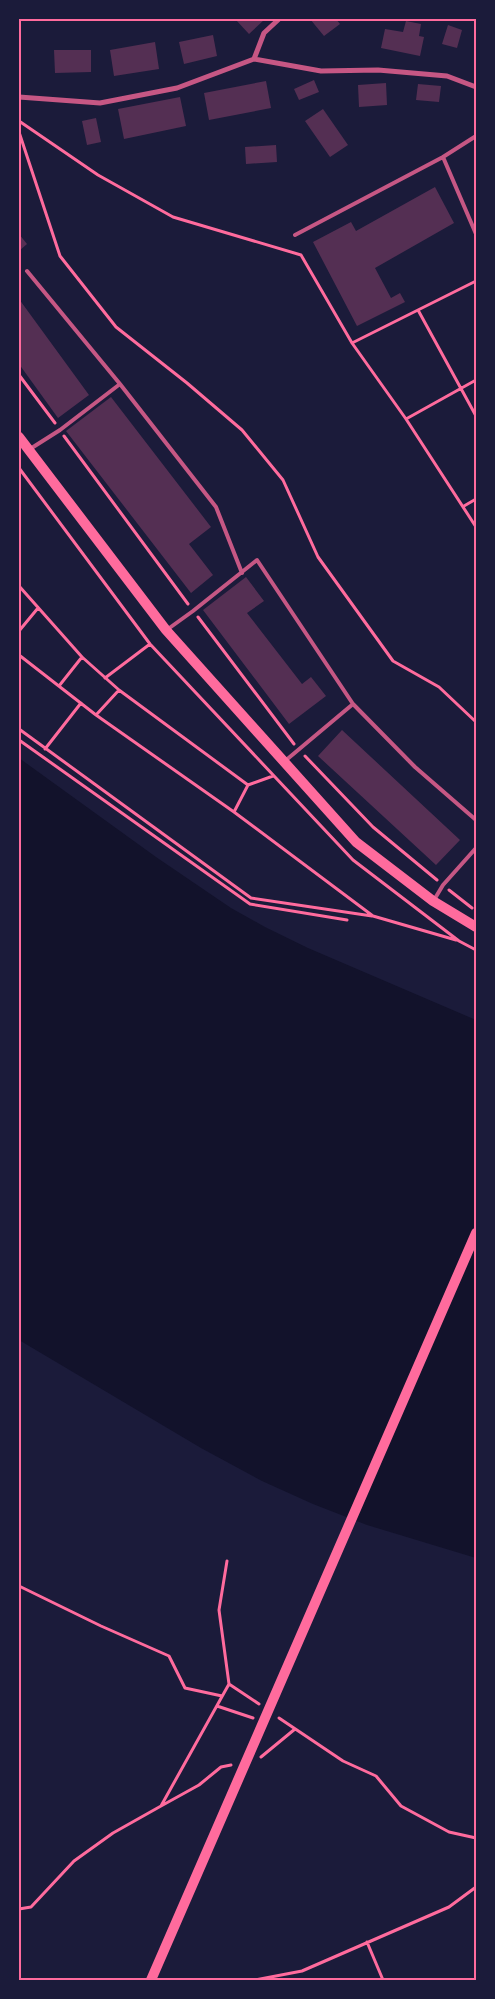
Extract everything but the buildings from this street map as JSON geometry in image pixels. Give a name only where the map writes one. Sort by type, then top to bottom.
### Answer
[{"type":"main road","points":[[19,437],[166,630],[356,842],[433,901],[476,927]]},
{"type":"main road","points":[[151,1980],[476,1233]]},
{"type":"street","points":[[254,59],[264,33],[279,19]]},
{"type":"street","points":[[19,97],[100,103],[177,88],[254,59],[321,71],[378,70],[447,76],[476,87]]},
{"type":"lane","points":[[295,235],[443,157],[476,136]]},
{"type":"lane","points":[[443,157],[476,234]]},
{"type":"lane","points":[[27,271],[120,384],[216,507],[242,573]]},
{"type":"lane","points":[[28,450],[60,430],[120,384]]},
{"type":"lane","points":[[166,630],[194,611],[257,560],[352,704],[415,767],[476,820]]},
{"type":"lane","points":[[283,762],[352,704]]},
{"type":"lane","points":[[433,901],[443,885],[476,848]]},
{"type":"path","points":[[19,121],[98,175],[173,216],[302,255],[352,343],[406,419],[476,527]]},
{"type":"path","points":[[19,132],[60,256],[116,327],[187,383],[248,437],[283,480],[318,557],[393,661],[439,687],[476,722]]},
{"type":"path","points":[[352,343],[476,281]]},
{"type":"path","points":[[418,310],[476,416]]},
{"type":"path","points":[[19,375],[299,750],[373,827],[476,911]]},
{"type":"path","points":[[406,419],[476,380]]},
{"type":"path","points":[[464,506],[476,499]]},
{"type":"path","points":[[19,586],[82,657],[105,678],[248,785]]},
{"type":"path","points":[[19,631],[38,608]]},
{"type":"path","points":[[105,678],[150,644]]},
{"type":"path","points":[[19,655],[96,715],[234,812],[373,916]]},
{"type":"path","points":[[59,686],[82,657]]},
{"type":"path","points":[[96,715],[119,690]]},
{"type":"path","points":[[45,749],[81,703]]},
{"type":"path","points":[[19,728],[45,749],[251,898],[373,916],[459,941],[476,950]]},
{"type":"path","points":[[19,740],[250,904],[347,920]]},
{"type":"path","points":[[234,812],[248,785],[273,776]]},
{"type":"path","points":[[227,1561],[219,1610],[229,1684]]},
{"type":"path","points":[[19,1586],[101,1626],[169,1656],[185,1688],[222,1696]]},
{"type":"path","points":[[217,1706],[264,1721]]},
{"type":"path","points":[[255,1980],[302,1971],[449,1907],[476,1888]]},
{"type":"path","points":[[368,1942],[384,1980]]},
{"type":"shaded area","points":[[19,758],[156,857],[231,908],[308,948],[476,1020],[476,1558],[367,1525],[313,1504],[262,1481],[201,1448],[19,1340]]}]
